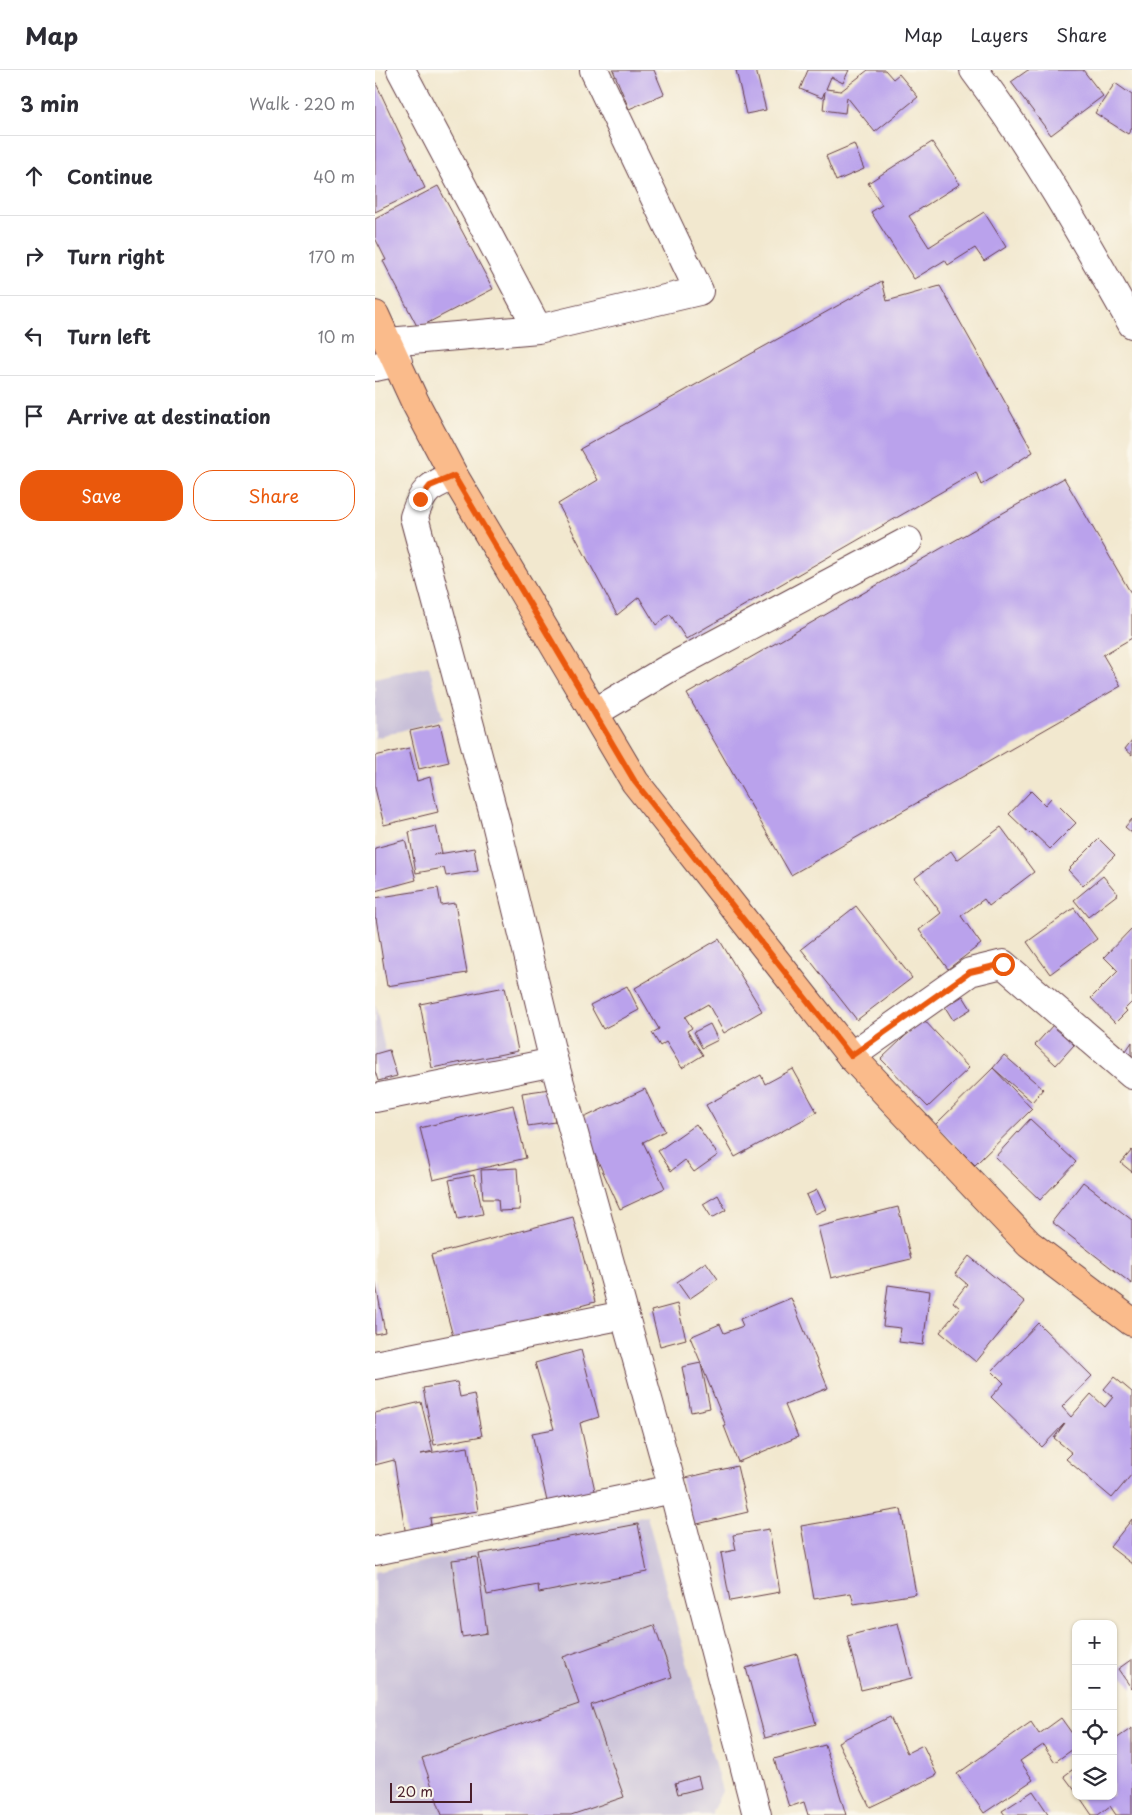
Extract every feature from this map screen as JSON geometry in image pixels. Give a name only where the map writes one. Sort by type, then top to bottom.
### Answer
[{"type":"main road","points":[[375,315],[387,357],[415,402],[454,476],[635,782],[851,1056],[1029,1244],[1132,1322]]},
{"type":"street","points":[[401,70],[538,329]]},
{"type":"street","points":[[387,357],[538,329],[699,292],[594,70]]},
{"type":"street","points":[[974,70],[1005,111],[1097,262],[1132,324]]},
{"type":"street","points":[[454,476],[430,486],[420,499],[414,518],[489,796],[554,1062],[673,1489],[757,1815]]},
{"type":"street","points":[[594,713],[666,670],[908,541]]},
{"type":"street","points":[[851,1056],[970,972],[1003,964],[1132,1075]]},
{"type":"street","points":[[375,1098],[554,1062]]},
{"type":"street","points":[[375,1365],[624,1315]]},
{"type":"street","points":[[375,1551],[673,1489]]},
{"type":"shaded area","points":[[429,666],[443,719],[375,738],[375,678]]},
{"type":"shaded area","points":[[375,1005],[391,1076],[375,1079]]},
{"type":"shaded area","points":[[647,1516],[722,1791],[712,1812],[713,1815],[375,1815],[375,1572]]},
{"type":"building","points":[[613,70],[654,70],[664,94],[629,109]]},
{"type":"building","points":[[736,70],[756,70],[766,110],[746,114]]},
{"type":"building","points":[[808,70],[849,70],[843,83],[831,77],[826,89],[841,91],[868,70],[885,70],[893,79],[899,74],[918,97],[875,132],[847,97],[845,113],[823,110],[825,91],[822,98],[800,89]]},
{"type":"building","points":[[1028,70],[1083,70],[1103,96],[1051,135],[1011,82]]},
{"type":"building","points":[[375,81],[425,188],[375,212]]},
{"type":"building","points":[[1115,83],[1132,95],[1132,128],[1128,134],[1095,113]]},
{"type":"building","points":[[932,142],[960,184],[909,216],[929,247],[984,212],[1006,247],[984,261],[975,248],[948,265],[945,260],[914,279],[871,212],[882,205],[868,183]]},
{"type":"building","points":[[854,144],[864,169],[836,181],[826,156]]},
{"type":"building","points":[[438,186],[493,289],[418,328],[383,261],[386,260],[375,238],[375,219]]},
{"type":"building","points":[[882,281],[887,301],[940,286],[1033,452],[981,485],[976,472],[686,639],[670,614],[656,625],[639,597],[617,615],[558,504],[598,480],[580,449]]},
{"type":"building","points":[[1064,478],[1132,595],[1132,638],[1103,655],[1121,686],[791,875],[687,694]]},
{"type":"building","points":[[440,724],[449,762],[419,769],[410,731]]},
{"type":"building","points":[[1132,740],[1132,755],[1125,749]]},
{"type":"building","points":[[409,748],[417,781],[430,777],[438,812],[384,825],[375,788],[375,756]]},
{"type":"building","points":[[1031,791],[1045,805],[1051,798],[1076,823],[1050,849],[1032,832],[1030,834],[1009,814]]},
{"type":"building","points":[[1132,819],[1132,833],[1125,827]]},
{"type":"building","points":[[436,826],[442,853],[433,855],[474,848],[478,871],[446,876],[444,868],[416,873],[409,832]]},
{"type":"building","points":[[1001,827],[1034,872],[989,906],[984,899],[961,916],[981,944],[948,969],[919,930],[941,913],[915,878],[951,851],[957,860]]},
{"type":"building","points":[[1099,839],[1115,855],[1083,886],[1068,870]]},
{"type":"building","points":[[405,840],[416,880],[375,891],[375,848]]},
{"type":"building","points":[[1103,876],[1118,894],[1088,917],[1074,900]]},
{"type":"building","points":[[438,888],[441,905],[455,903],[467,973],[387,986],[375,918],[375,898]]},
{"type":"building","points":[[856,906],[912,978],[857,1020],[801,949]]},
{"type":"building","points":[[1074,908],[1097,939],[1050,974],[1027,942]]},
{"type":"building","points":[[1132,928],[1132,1002],[1125,1009],[1127,1011],[1115,1023],[1091,998],[1118,971],[1104,957]]},
{"type":"building","points":[[719,939],[762,1011],[724,1033],[708,1004],[685,1017],[692,1028],[687,1031],[703,1055],[682,1068],[666,1042],[660,1046],[652,1033],[659,1029],[635,988]]},
{"type":"building","points":[[627,986],[639,1010],[603,1029],[590,1005]]},
{"type":"building","points":[[505,987],[518,1051],[432,1068],[420,1004]]},
{"type":"building","points":[[963,996],[971,1009],[953,1020],[945,1007]]},
{"type":"building","points":[[923,1019],[969,1068],[928,1107],[881,1059]]},
{"type":"building","points":[[710,1024],[718,1040],[702,1048],[694,1032]]},
{"type":"building","points":[[1053,1025],[1074,1045],[1056,1065],[1035,1045]]},
{"type":"building","points":[[1132,1042],[1132,1064],[1122,1057]]},
{"type":"building","points":[[389,1050],[397,1076],[378,1081],[375,1071],[375,1054]]},
{"type":"building","points":[[1004,1055],[1043,1089],[1032,1102],[993,1068]]},
{"type":"building","points":[[993,1068],[1032,1109],[975,1165],[935,1125]]},
{"type":"building","points":[[793,1069],[817,1112],[735,1157],[706,1105],[761,1075],[765,1084]]},
{"type":"building","points":[[550,1089],[555,1122],[528,1126],[522,1093]]},
{"type":"building","points":[[645,1089],[665,1131],[643,1142],[665,1188],[620,1209],[579,1120]]},
{"type":"building","points":[[513,1105],[526,1158],[433,1180],[420,1128]]},
{"type":"building","points":[[1030,1119],[1076,1162],[1040,1200],[995,1157]]},
{"type":"building","points":[[696,1124],[718,1155],[694,1172],[685,1160],[671,1171],[658,1151]]},
{"type":"building","points":[[1132,1150],[1132,1172],[1121,1163]]},
{"type":"building","points":[[517,1168],[520,1210],[499,1211],[498,1199],[483,1199],[481,1170]]},
{"type":"building","points":[[474,1175],[483,1214],[458,1219],[449,1180]]},
{"type":"building","points":[[1083,1182],[1132,1220],[1132,1284],[1052,1222]]},
{"type":"building","points":[[817,1190],[826,1209],[815,1214],[806,1195]]},
{"type":"building","points":[[718,1195],[726,1210],[712,1218],[703,1204]]},
{"type":"building","points":[[898,1207],[911,1259],[831,1278],[818,1227]]},
{"type":"building","points":[[573,1217],[595,1302],[454,1340],[431,1255]]},
{"type":"building","points":[[969,1256],[1025,1302],[976,1362],[940,1332],[960,1308],[953,1302],[967,1284],[955,1274]]},
{"type":"building","points":[[706,1262],[718,1279],[689,1299],[677,1282]]},
{"type":"building","points":[[375,1280],[385,1332],[375,1334]]},
{"type":"building","points":[[888,1285],[930,1291],[923,1345],[899,1342],[901,1328],[883,1326]]},
{"type":"building","points":[[791,1298],[828,1388],[785,1405],[798,1437],[738,1462],[701,1364],[710,1408],[691,1412],[682,1367],[701,1363],[690,1337],[720,1324],[724,1333],[743,1326],[740,1319]]},
{"type":"building","points":[[677,1304],[686,1339],[660,1346],[651,1311]]},
{"type":"building","points":[[1038,1323],[1092,1376],[1062,1407],[1071,1417],[1091,1394],[1105,1407],[1113,1397],[1104,1389],[1114,1377],[1132,1392],[1132,1474],[1112,1498],[1066,1459],[1072,1453],[1054,1438],[1065,1423],[1042,1447],[991,1397],[1004,1383],[992,1371]]},
{"type":"building","points":[[581,1350],[599,1417],[580,1423],[596,1495],[548,1506],[532,1433],[554,1429],[535,1363]]},
{"type":"building","points":[[457,1382],[460,1397],[474,1394],[482,1436],[434,1445],[423,1388]]},
{"type":"building","points":[[421,1402],[433,1451],[421,1454],[468,1447],[478,1511],[430,1518],[432,1532],[406,1536],[394,1460],[375,1465],[375,1413]]},
{"type":"building","points":[[737,1466],[748,1512],[693,1525],[681,1479]]},
{"type":"building","points":[[901,1509],[916,1594],[854,1604],[851,1593],[814,1599],[801,1526]]},
{"type":"building","points":[[1132,1519],[1132,1564],[1110,1547]]},
{"type":"building","points":[[638,1524],[647,1572],[539,1593],[538,1585],[487,1595],[479,1554]]},
{"type":"building","points":[[769,1529],[780,1592],[730,1601],[721,1553],[736,1550],[733,1535]]},
{"type":"building","points":[[477,1557],[487,1633],[462,1637],[452,1560]]},
{"type":"building","points":[[898,1623],[912,1678],[861,1690],[847,1636]]},
{"type":"building","points":[[654,1625],[672,1677],[591,1705],[624,1797],[571,1815],[442,1815],[422,1758],[579,1704],[563,1657]]},
{"type":"building","points":[[797,1654],[816,1724],[765,1738],[746,1668]]},
{"type":"building","points":[[1132,1659],[1132,1689],[1118,1669]]},
{"type":"building","points":[[890,1717],[907,1753],[923,1745],[937,1775],[870,1807],[838,1742]]},
{"type":"building","points":[[1061,1718],[1072,1733],[1072,1750],[1055,1762],[1043,1745],[1020,1761],[1033,1780],[984,1813],[957,1774],[1031,1722],[1039,1734]]},
{"type":"building","points":[[1132,1728],[1132,1815],[1116,1815],[1110,1806],[1098,1815],[1092,1815],[1082,1800],[1117,1800],[1117,1738]]},
{"type":"building","points":[[825,1745],[846,1815],[808,1815],[804,1802],[789,1807],[774,1759]]},
{"type":"building","points":[[1072,1770],[1072,1787],[1064,1776]]},
{"type":"building","points":[[698,1776],[701,1788],[678,1794],[675,1783]]},
{"type":"building","points":[[1033,1791],[1049,1815],[1005,1815],[1002,1811]]},
{"type":"route","points":[[420,499],[430,486],[454,476],[635,782],[851,1056],[970,972],[1003,964]]}]
